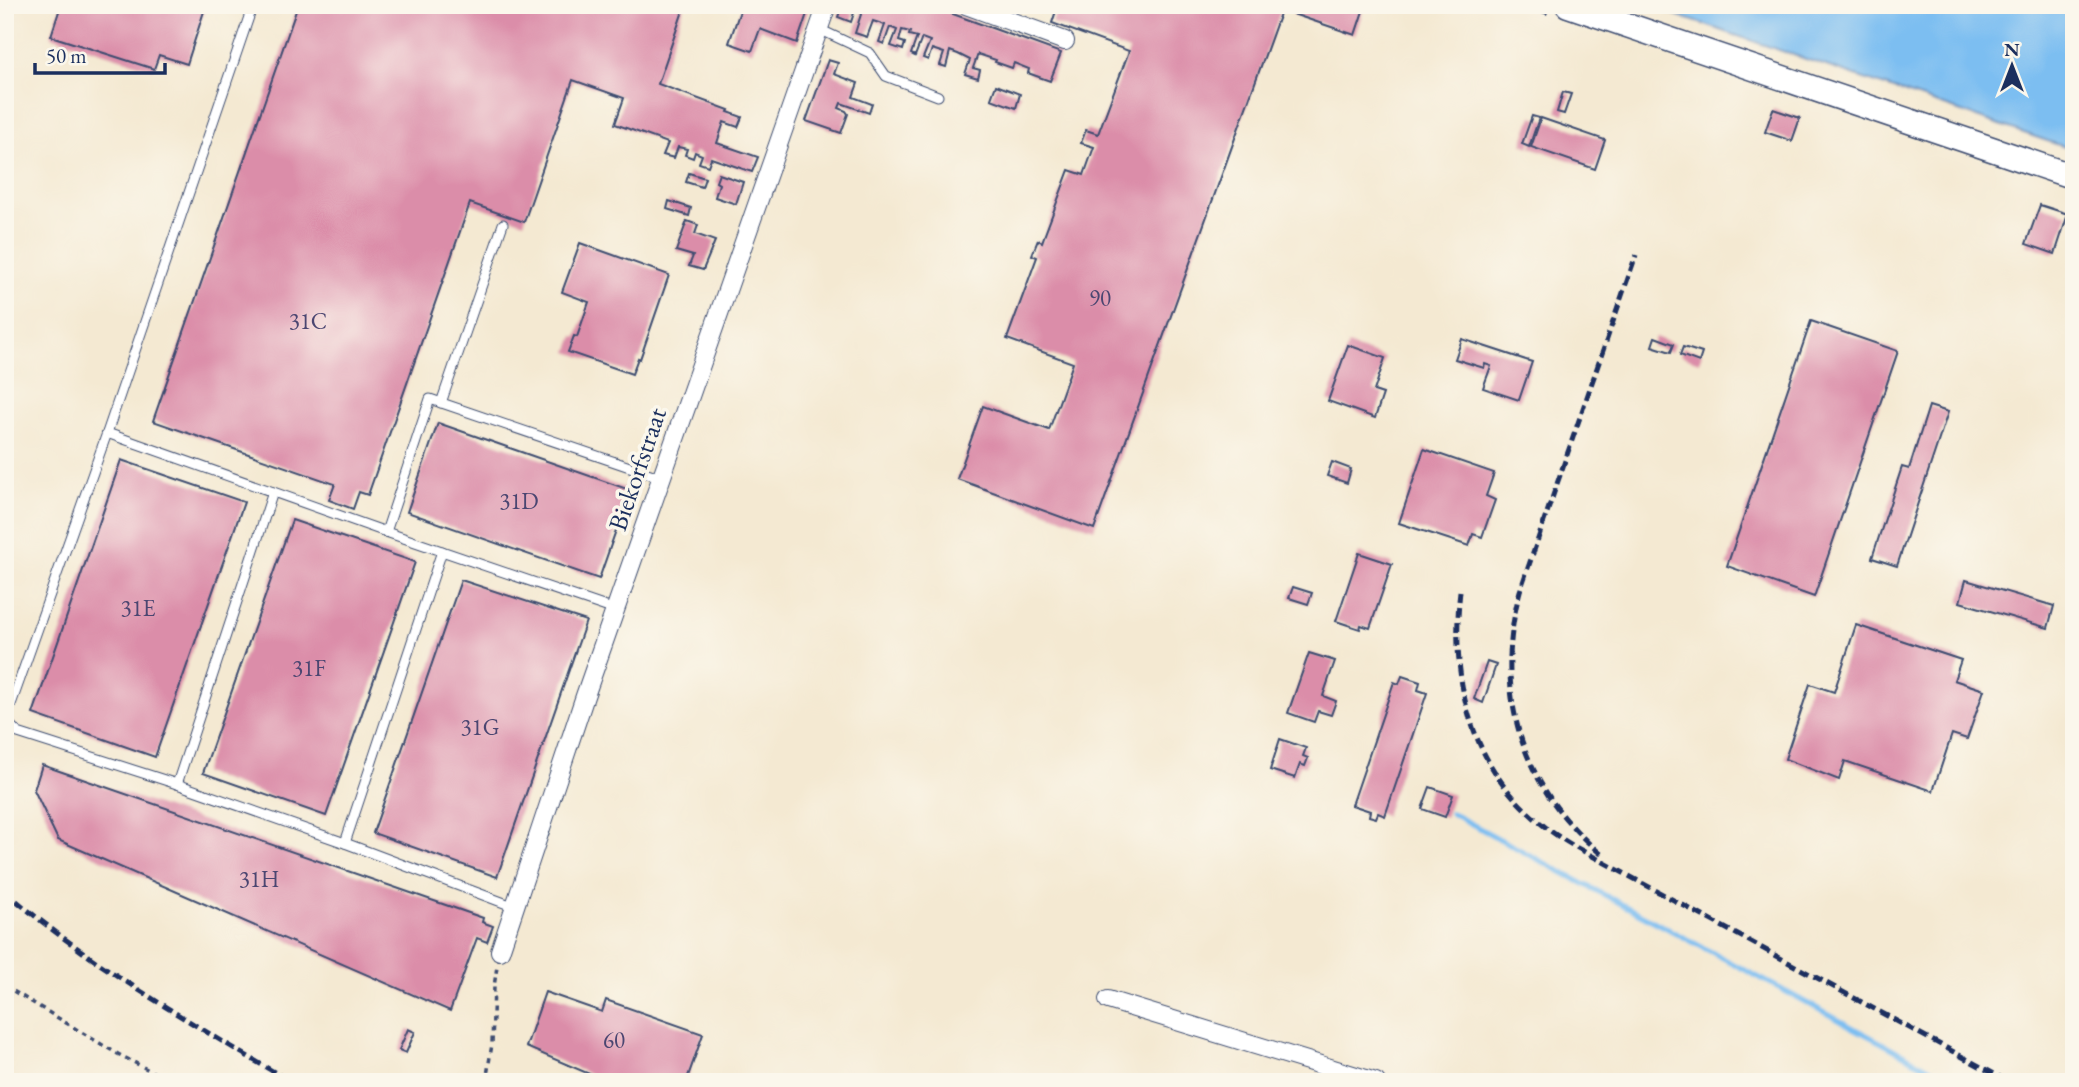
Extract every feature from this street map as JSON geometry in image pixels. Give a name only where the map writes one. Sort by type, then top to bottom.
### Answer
[{"type":"street","name":"Biekorfstraat","points":[[500,951],[615,610],[827,5]]},
{"type":"street","points":[[966,5],[1065,41]]},
{"type":"street","points":[[1568,5],[2074,177]]},
{"type":"street","points":[[1108,1000],[1376,1082]]},
{"type":"lane","points":[[253,5],[8,713],[9,724],[18,733],[177,784],[515,907]]},
{"type":"lane","points":[[819,29],[870,53],[886,76],[938,96]]},
{"type":"lane","points":[[441,403],[503,224]]},
{"type":"lane","points":[[386,532],[430,399],[662,478]]},
{"type":"lane","points":[[107,433],[615,610]]},
{"type":"lane","points":[[177,784],[273,492]]},
{"type":"lane","points":[[345,843],[442,551]]},
{"type":"path","points":[[486,1082],[492,1044],[494,987],[500,951]]},
{"type":"path","points":[[5,986],[116,1053],[172,1082]]},
{"type":"water","points":[[1651,5],[2074,5],[2074,150],[1652,7]]},
{"type":"building","points":[[61,5],[206,5],[187,64],[159,55],[154,69],[51,36]]},
{"type":"building","points":[[298,5],[685,5],[658,84],[742,117],[738,127],[724,122],[717,143],[758,157],[752,172],[711,158],[708,166],[699,163],[702,155],[695,152],[693,158],[685,155],[687,149],[678,147],[674,158],[663,155],[668,143],[615,124],[624,98],[573,80],[524,222],[470,203],[368,495],[359,492],[353,509],[329,500],[335,484],[153,421]]},
{"type":"building","points":[[742,5],[810,5],[797,43],[760,29],[752,51],[729,43]]},
{"type":"building","points":[[864,5],[928,5],[1061,53],[1050,81],[1028,73],[1029,69],[1014,63],[1012,68],[978,54],[973,68],[980,70],[978,78],[965,74],[970,60],[950,51],[946,67],[940,65],[944,53],[932,49],[928,60],[923,58],[930,41],[922,38],[915,56],[911,54],[917,37],[909,35],[910,32],[902,30],[899,41],[905,43],[903,50],[891,46],[897,30],[890,27],[884,44],[879,42],[885,25],[873,21],[867,37],[855,33]]},
{"type":"building","points":[[1058,5],[1283,5],[1094,529],[957,479],[983,406],[1049,430],[1073,363],[1007,339],[1037,257],[1032,255],[1038,240],[1042,242],[1069,170],[1084,175],[1094,147],[1081,143],[1086,130],[1098,134],[1129,51],[1052,23]]},
{"type":"building","points":[[1296,5],[1356,5],[1364,8],[1355,35],[1293,14]]},
{"type":"building","points":[[841,9],[854,13],[851,22],[838,17]]},
{"type":"building","points":[[828,60],[838,63],[834,74],[858,83],[853,97],[872,104],[869,113],[841,103],[839,108],[848,114],[841,133],[806,121]]},
{"type":"building","points":[[996,85],[1020,94],[1016,108],[991,99]]},
{"type":"building","points":[[1563,92],[1571,94],[1564,114],[1557,112]]},
{"type":"building","points":[[1773,109],[1800,118],[1792,141],[1765,132]]},
{"type":"building","points":[[1532,116],[1539,118],[1529,147],[1522,144]]},
{"type":"building","points":[[1541,118],[1605,140],[1595,169],[1531,147]]},
{"type":"building","points":[[689,173],[705,178],[702,187],[686,182]]},
{"type":"building","points":[[719,174],[743,182],[736,204],[715,197]]},
{"type":"building","points":[[669,201],[691,208],[689,216],[667,209]]},
{"type":"building","points":[[2040,205],[2068,214],[2055,254],[2026,244]]},
{"type":"building","points":[[687,221],[698,225],[695,234],[715,241],[703,270],[689,266],[693,256],[676,251]]},
{"type":"building","points":[[580,243],[669,275],[640,359],[638,358],[632,374],[568,352],[574,336],[577,337],[589,302],[562,292]]},
{"type":"building","points":[[1811,321],[1898,351],[1814,597],[1727,566]]},
{"type":"building","points":[[1655,337],[1674,344],[1671,352],[1652,346]]},
{"type":"building","points":[[1462,339],[1532,362],[1519,400],[1483,388],[1491,366],[1485,364],[1484,368],[1455,359]]},
{"type":"building","points":[[1348,345],[1385,358],[1374,391],[1383,394],[1375,418],[1328,401]]},
{"type":"building","points":[[1683,347],[1702,353],[1699,362],[1680,355]]},
{"type":"building","points":[[1929,406],[1948,412],[1897,566],[1872,558],[1902,467],[1909,469]]},
{"type":"building","points":[[438,423],[630,490],[599,579],[407,512]]},
{"type":"building","points":[[1424,449],[1494,473],[1486,496],[1495,500],[1482,537],[1473,534],[1469,546],[1399,523]]},
{"type":"building","points":[[121,460],[244,502],[155,757],[33,714]]},
{"type":"building","points":[[1332,462],[1351,469],[1347,483],[1327,476]]},
{"type":"building","points":[[292,520],[415,562],[326,816],[203,773]]},
{"type":"building","points":[[1359,553],[1392,564],[1370,628],[1361,625],[1360,629],[1336,621]]},
{"type":"building","points":[[461,580],[586,621],[497,877],[373,833]]},
{"type":"building","points":[[1966,580],[2054,606],[2048,628],[1960,602]]},
{"type":"building","points":[[1293,587],[1312,593],[1308,604],[1289,598]]},
{"type":"building","points":[[1856,625],[1961,660],[1954,680],[1984,690],[1967,739],[1952,734],[1933,791],[1845,761],[1839,780],[1785,759],[1810,684],[1834,692]]},
{"type":"building","points":[[1309,653],[1335,661],[1323,696],[1336,701],[1331,715],[1318,711],[1314,722],[1288,713]]},
{"type":"building","points":[[1487,662],[1496,665],[1483,703],[1474,699]]},
{"type":"building","points":[[1402,676],[1420,682],[1418,690],[1427,693],[1385,816],[1378,813],[1376,818],[1369,816],[1370,811],[1352,805],[1394,682],[1399,684]]},
{"type":"building","points":[[1280,739],[1306,748],[1303,756],[1308,758],[1305,766],[1300,764],[1295,778],[1270,770]]},
{"type":"building","points":[[42,765],[483,918],[482,922],[493,926],[487,942],[477,938],[450,1011],[58,840],[34,790]]},
{"type":"building","points":[[1430,787],[1453,795],[1445,817],[1422,809]]},
{"type":"building","points":[[545,992],[602,1012],[606,1000],[703,1034],[686,1082],[608,1082],[526,1047]]},
{"type":"building","points":[[408,1029],[415,1032],[406,1053],[399,1050]]},
{"type":"waterway","points":[[1451,813],[1955,1082]]},
{"type":"railway","points":[[1601,854],[1573,827],[1550,798],[1533,768],[1520,735],[1512,701],[1512,629],[1520,591],[1636,255]]},
{"type":"railway","points":[[1460,591],[1460,667],[1476,736],[1492,767],[1513,796],[1539,822],[1572,845],[2009,1082]]},
{"type":"railway","points":[[5,891],[107,969],[291,1082]]}]
